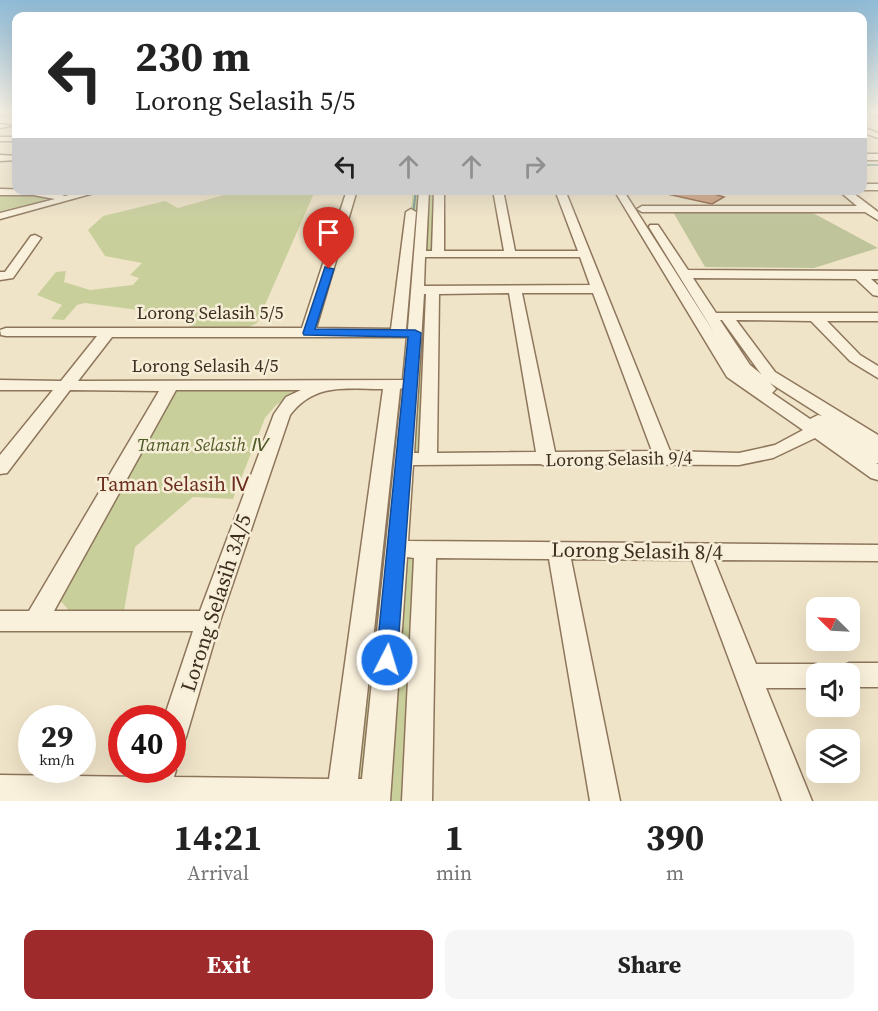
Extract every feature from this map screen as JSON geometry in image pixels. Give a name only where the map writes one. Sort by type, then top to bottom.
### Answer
[{"type":"street","points":[[50,195],[65,200]]},
{"type":"street","points":[[0,216],[83,195]]},
{"type":"street","points":[[308,333],[350,195]]},
{"type":"street","points":[[186,783],[376,797],[390,536],[406,333],[413,195]]},
{"type":"street","points":[[424,195],[419,254],[425,290],[428,459]]},
{"type":"street","points":[[438,254],[439,195]]},
{"type":"street","points":[[499,195],[510,254]]},
{"type":"street","points":[[562,195],[663,457]]},
{"type":"street","points":[[622,195],[657,242],[769,375],[878,443]]},
{"type":"street","points":[[634,195],[657,242],[733,374],[741,382],[821,428],[878,457]]},
{"type":"street","points":[[849,195],[878,217]]},
{"type":"street","points":[[642,209],[867,209]]},
{"type":"street","points":[[3,278],[35,238]]},
{"type":"street","points":[[419,254],[585,254]]},
{"type":"street","points":[[685,274],[858,274],[876,285]]},
{"type":"street","points":[[515,289],[547,460]]},
{"type":"street","points":[[425,290],[597,289]]},
{"type":"street","points":[[406,333],[425,290]]},
{"type":"street","points":[[719,316],[878,317]]},
{"type":"street","points":[[719,316],[744,368],[756,380],[878,473]]},
{"type":"street","points":[[815,317],[855,358],[878,373]]},
{"type":"street","name":"Lorong Selasih 5/5","points":[[6,332],[406,333]]},
{"type":"street","points":[[0,468],[108,332]]},
{"type":"street","points":[[342,794],[404,459],[401,384]]},
{"type":"street","name":"Lorong Selasih 4/5","points":[[0,385],[401,384]]},
{"type":"street","name":"Lorong Selasih 3A/5","points":[[182,705],[208,621],[282,414],[292,401],[320,385]]},
{"type":"street","points":[[36,621],[170,386]]},
{"type":"street","name":"Lorong Selasih 9/4","points":[[404,459],[547,460],[663,457],[739,459],[756,457],[781,449],[821,428]]},
{"type":"street","points":[[0,443],[20,443]]},
{"type":"street","name":"Lorong Selasih 8/4","points":[[390,536],[425,549],[878,553]]},
{"type":"street","points":[[417,801],[425,549]]},
{"type":"street","points":[[558,549],[605,801]]},
{"type":"street","points":[[700,552],[796,801]]},
{"type":"street","points":[[0,621],[208,621]]},
{"type":"street","points":[[860,675],[878,675]]},
{"type":"street","points":[[748,676],[806,676]]},
{"type":"street","points":[[0,790],[82,796],[149,783]]},
{"type":"green space","points":[[0,195],[43,196],[46,200],[0,211]]},
{"type":"green space","points":[[224,195],[313,195],[257,323],[247,328],[189,328],[191,317],[85,303],[77,305],[64,320],[51,319],[62,305],[37,295],[56,272],[66,271],[64,282],[90,290],[133,285],[139,278],[130,275],[142,263],[105,256],[88,230],[103,216],[165,201],[178,208]]},
{"type":"green space","points":[[413,195],[439,195],[438,254],[419,255],[417,289],[433,290],[428,459],[404,460],[396,549],[425,549],[417,801],[375,801],[342,794],[392,384],[410,384],[415,334],[398,333]]},
{"type":"green space","points":[[673,212],[811,212],[878,248],[814,268],[705,267]]},
{"type":"green space","name":"Taman Selasih Ⅳ","points":[[177,389],[304,389],[276,405],[265,418],[233,499],[193,497],[135,547],[124,611],[72,614],[59,599]]},
{"type":"building","points":[[672,195],[724,197],[712,204]]},
{"type":"waterway","points":[[867,165],[878,165]]},
{"type":"waterway","points":[[413,214],[415,195]]},
{"type":"district","name":"Taman Selasih Ⅳ","points":[[173,484]]},
{"type":"route","points":[[329,269],[308,333],[415,333],[387,660]]}]
